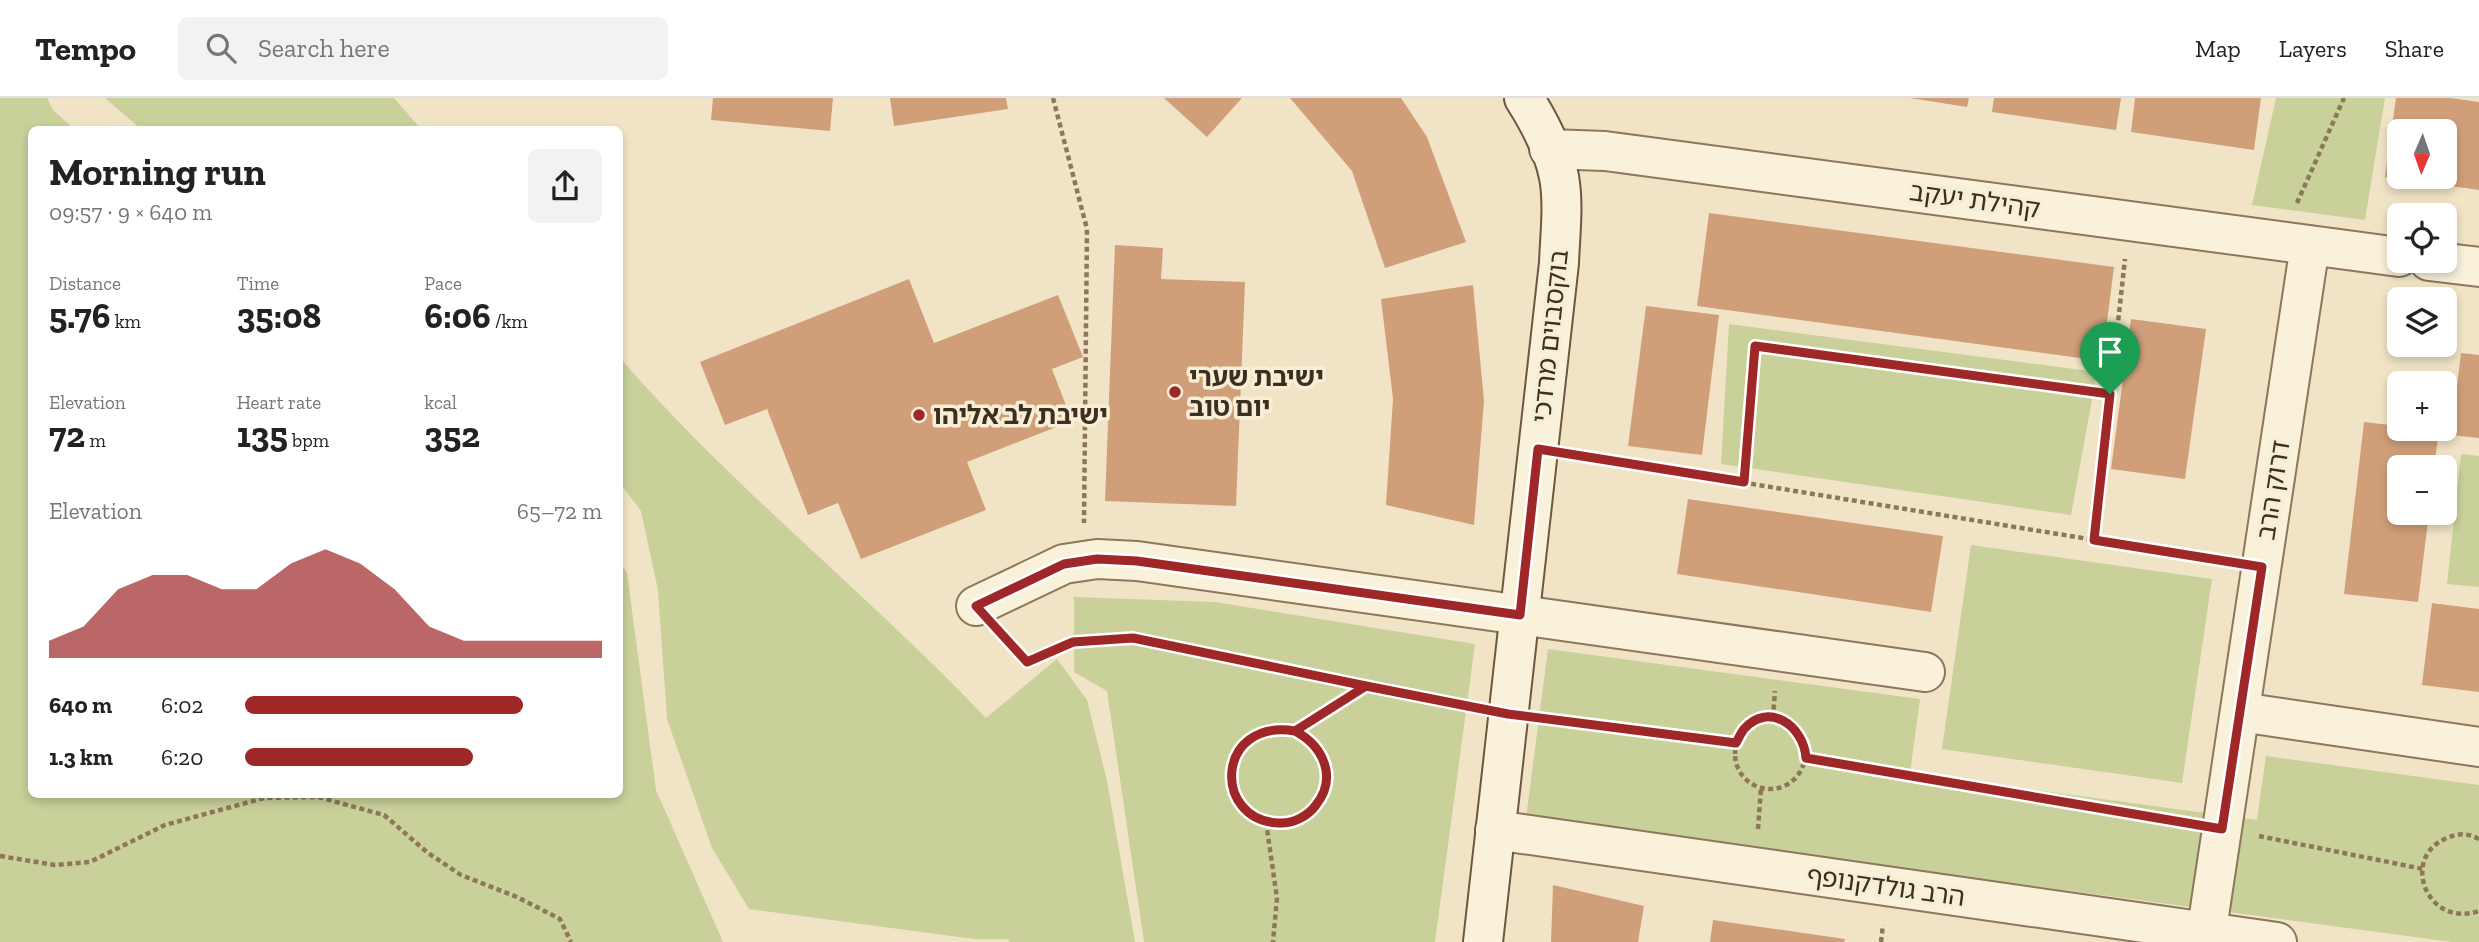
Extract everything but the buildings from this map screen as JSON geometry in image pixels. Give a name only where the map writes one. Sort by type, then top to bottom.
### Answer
[{"type":"street","name":"בוקסבוים מרדכי","points":[[1483,942],[1559,263],[1559,177],[1549,149],[1524,98]]},
{"type":"street","name":"קהילת יעקב","points":[[1549,149],[1605,151],[2387,255]]},
{"type":"street","name":"דרוק הרב","points":[[2205,937],[2262,567],[2295,243]]},
{"type":"street","points":[[2457,264],[2479,267]]},
{"type":"street","points":[[976,606],[1064,564],[1084,560],[1137,561],[1924,672]]},
{"type":"street","points":[[2240,712],[2479,747]]},
{"type":"street","name":"הרב גולדקנופף","points":[[1495,830],[2205,937],[2277,942]]},
{"type":"path","points":[[1053,98],[1087,229],[1084,560]]},
{"type":"path","points":[[2295,243],[2344,98]]},
{"type":"path","points":[[2094,540],[2129,221]]},
{"type":"path","points":[[1744,482],[1755,346],[2110,394]]},
{"type":"path","points":[[1538,449],[2262,567]]},
{"type":"path","points":[[976,606],[1027,662],[1073,642],[1133,638],[1508,714],[1736,743]]},
{"type":"path","points":[[1295,731],[1366,686]]},
{"type":"path","points":[[1765,718],[1777,719],[1792,725],[1800,734],[1805,745],[1806,758],[1803,769],[1786,786],[1761,788],[1745,779],[1738,768],[1736,743],[1753,722],[1765,718]]},
{"type":"path","points":[[1278,728],[1295,731],[1319,748],[1325,763],[1327,780],[1323,797],[1299,820],[1282,824],[1266,822],[1249,813],[1238,801],[1232,785],[1231,768],[1237,753],[1248,739],[1261,731],[1278,728]]},
{"type":"path","points":[[1806,758],[2222,829],[2423,869]]},
{"type":"path","points":[[0,856],[55,865],[90,862],[164,825],[264,798]]},
{"type":"path","points":[[322,798],[384,815],[428,853],[461,875],[517,897],[560,919],[571,942]]},
{"type":"path","points":[[1266,822],[1277,898],[1273,942]]},
{"type":"path","points":[[2479,839],[2471,835],[2457,834],[2443,839],[2432,848],[2425,859],[2423,869],[2425,889],[2437,906],[2450,913],[2464,915],[2479,912]]},
{"type":"green space","points":[[0,98],[47,98],[53,110],[71,126],[28,126],[28,798],[623,798],[623,567],[627,573],[656,790],[723,942],[0,942]]},
{"type":"green space","points":[[105,98],[394,98],[418,126],[138,126]]},
{"type":"green space","points":[[2276,98],[2385,98],[2365,220],[2252,205]]},
{"type":"green space","points":[[1729,324],[2097,372],[2071,515],[1721,464]]},
{"type":"green space","points":[[623,361],[708,451],[986,718],[1057,659],[1087,700],[1107,781],[1135,942],[1010,942],[1007,939],[974,939],[749,909],[712,848],[667,719],[658,590],[641,511],[623,487]]},
{"type":"green space","points":[[2461,454],[2479,456],[2479,587],[2447,584],[2453,525],[2457,525]]},
{"type":"green space","points":[[1971,545],[2212,579],[2182,783],[1942,749]]},
{"type":"green space","points":[[1074,597],[1215,602],[1475,644],[1435,942],[1144,942],[1107,691],[1074,672]]},
{"type":"green space","points":[[1548,649],[1920,699],[1910,773],[2257,820],[2266,756],[2479,785],[2479,942],[2452,942],[1526,818]]},
{"type":"place","name":"ישיבת שערי יום טוב","points":[[1175,392]]},
{"type":"place","name":"ישיבת לב אליהו","points":[[919,415]]},
{"type":"route","points":[[2110,394],[1755,346],[1744,482],[1538,449],[1520,615],[1137,561],[1097,559],[1064,564],[976,606],[1027,662],[1073,642],[1133,638],[1366,686],[1295,731],[1319,748],[1325,763],[1327,780],[1323,797],[1299,820],[1282,824],[1266,822],[1249,813],[1238,801],[1232,785],[1231,768],[1237,753],[1248,739],[1261,731],[1278,728],[1295,731],[1366,686],[1508,714],[1736,743],[1753,722],[1765,718],[1777,719],[1792,725],[1800,734],[1805,745],[1806,758],[2222,829],[2262,567],[2094,540],[2110,394]]}]
